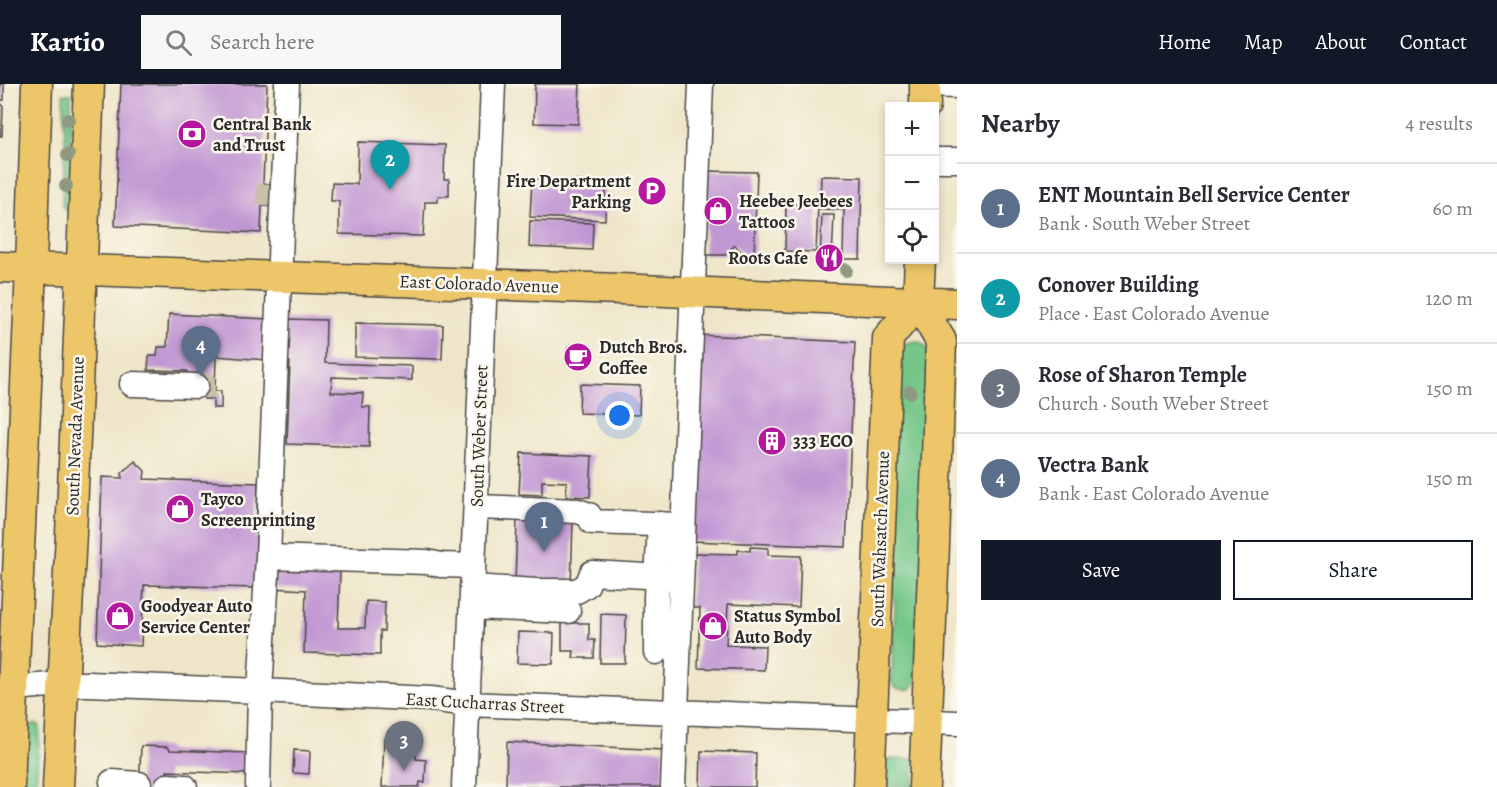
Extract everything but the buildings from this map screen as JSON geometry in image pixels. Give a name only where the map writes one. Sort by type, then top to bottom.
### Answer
[{"type":"main road","points":[[9,787],[37,84]]},
{"type":"main road","name":"South Nevada Avenue","points":[[58,787],[72,514],[89,84]]},
{"type":"main road","points":[[924,102],[925,84]]},
{"type":"main road","points":[[920,264],[918,302],[941,341],[924,787]]},
{"type":"main road","name":"East Colorado Avenue","points":[[0,267],[957,304]]},
{"type":"main road","name":"South Wahsatch Avenue","points":[[869,787],[888,338],[918,302]]},
{"type":"street","name":"South Weber Street","points":[[464,787],[493,84]]},
{"type":"street","points":[[667,654],[650,652],[642,645],[642,607],[651,599],[657,587],[671,525],[693,292],[701,84]]},
{"type":"street","points":[[925,84],[957,86]]},
{"type":"street","points":[[273,202],[287,86]]},
{"type":"street","points":[[258,787],[260,691],[280,277],[273,202],[272,107],[279,93],[287,86]]},
{"type":"street","points":[[939,159],[957,160]]},
{"type":"street","points":[[132,384],[196,386]]},
{"type":"street","points":[[476,507],[578,511],[589,515],[592,522],[671,525]]},
{"type":"street","points":[[671,525],[681,578],[667,654],[676,712],[673,787]]},
{"type":"street","points":[[268,557],[427,562],[441,565],[472,587],[568,611]]},
{"type":"street","points":[[472,587],[577,591],[587,585],[591,573],[657,587],[681,578]]},
{"type":"street","name":"East Cucharras Street","points":[[14,688],[63,684],[260,691],[431,699],[468,704],[957,723]]},
{"type":"street","points":[[112,782],[140,784]]},
{"type":"green space","points":[[63,94],[71,94],[69,206],[65,209],[62,206],[65,142]]},
{"type":"green space","points":[[915,341],[923,344],[929,351],[917,681],[911,689],[904,689],[897,688],[891,682],[895,607],[888,562],[895,353],[903,344]]},
{"type":"green space","points":[[36,724],[40,726],[36,787],[20,787],[26,727]]},
{"type":"green space","points":[[879,759],[915,759],[913,787],[878,787]]},
{"type":"tunnel","points":[[268,206],[269,184]]},
{"type":"tunnel","points":[[196,386],[215,386]]},
{"type":"place","name":"Central Bank and Trust","points":[[192,134]]},
{"type":"place","name":"Conover Building","points":[[390,190]]},
{"type":"place","name":"Fire Department Parking","points":[[652,191]]},
{"type":"place","name":"Heebee Jeebees Tattoos","points":[[718,211]]},
{"type":"place","name":"Roots Cafe","points":[[829,258]]},
{"type":"place","name":"Dutch Bros. Coffee","points":[[578,357]]},
{"type":"place","name":"Vectra Bank","points":[[201,376]]},
{"type":"place","name":"333 ECO","points":[[772,441]]},
{"type":"place","name":"Tayco Screenprinting","points":[[180,509]]},
{"type":"place","name":"ENT Mountain Bell Service Center","points":[[544,552]]},
{"type":"place","name":"Goodyear Auto Service Center","points":[[120,616]]},
{"type":"place","name":"Status Symbol Auto Body","points":[[713,626]]},
{"type":"place","name":"Rose of Sharon Temple","points":[[404,771]]}]
